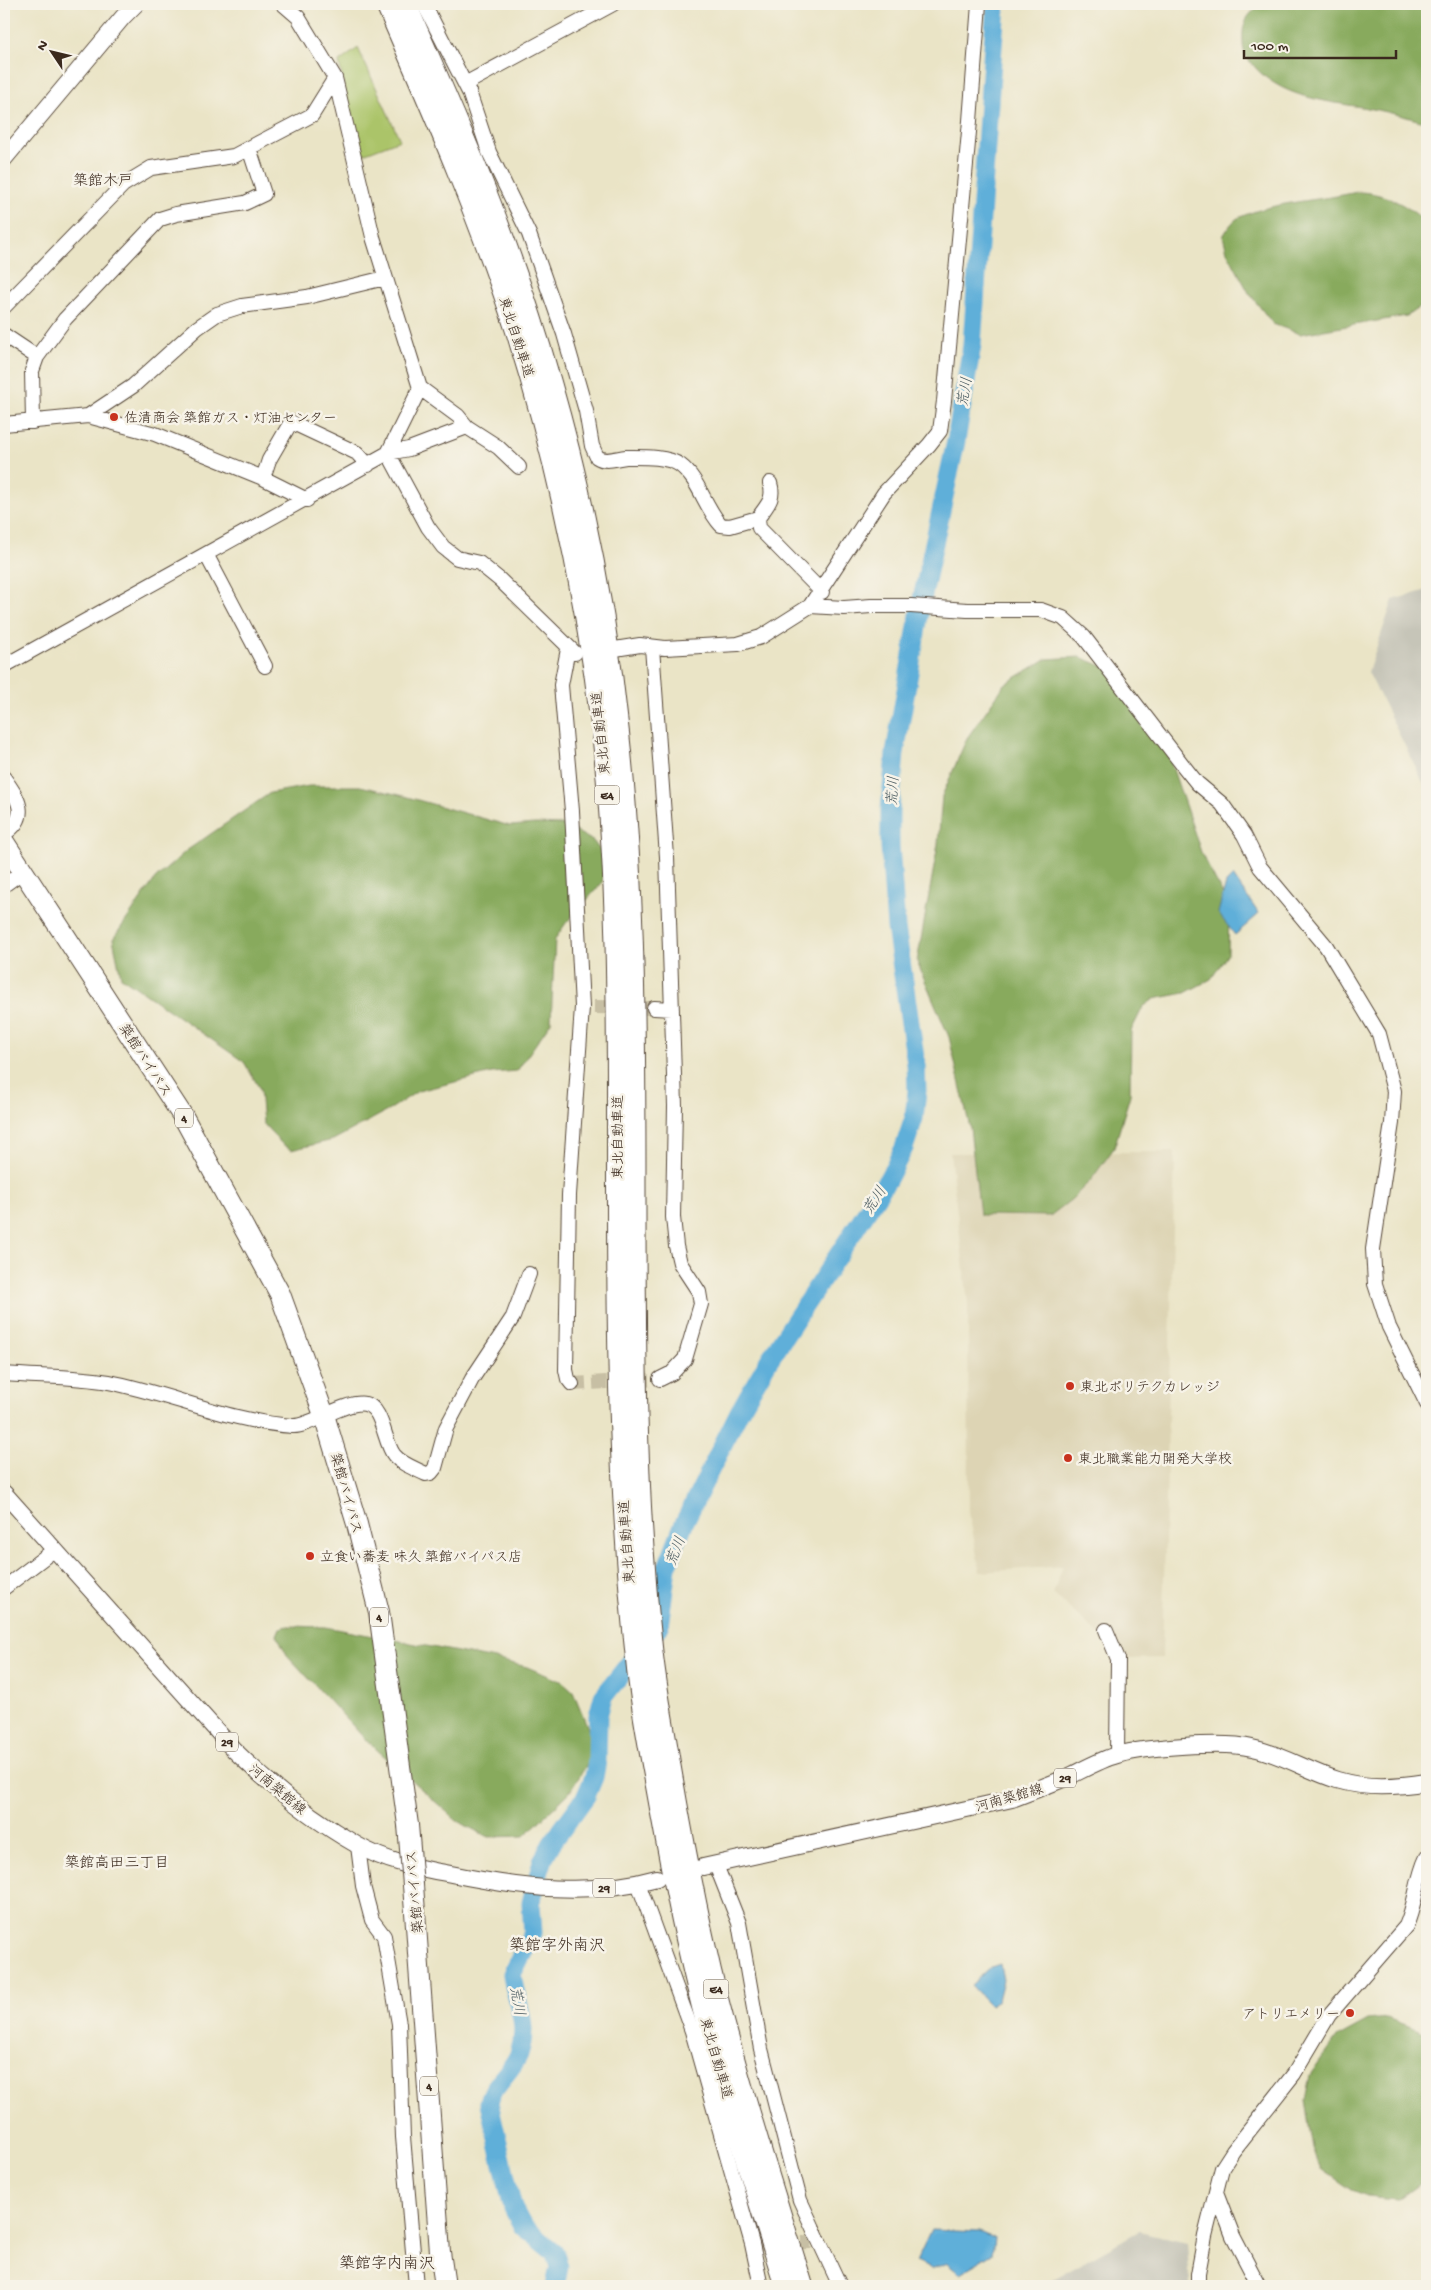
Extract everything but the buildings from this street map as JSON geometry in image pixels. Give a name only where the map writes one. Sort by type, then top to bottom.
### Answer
[{"type":"highway","name":"東北自動車道","points":[[386,4],[449,151],[514,327],[543,421],[568,527],[588,630],[602,733],[616,931],[620,1427],[625,1540],[641,1702],[667,1851],[694,1974],[721,2075],[785,2286]]},
{"type":"highway","name":"東北自動車道","points":[[406,4],[497,220],[532,320],[559,416],[585,524],[604,625],[619,731],[633,928],[637,1454],[647,1601],[657,1684],[685,1847],[711,1969],[737,2069],[803,2286]]},
{"type":"highway","name":"築館バイパス","points":[[4,840],[22,872],[184,1118],[280,1294],[324,1415],[357,1524],[379,1612],[408,1825],[440,2252],[445,2286]]},
{"type":"main road","points":[[4,159],[136,4]]},
{"type":"main road","name":"河南築館線","points":[[4,1493],[252,1768],[270,1785],[308,1814],[358,1846],[396,1862],[518,1886],[595,1889],[638,1883],[657,1878]]},
{"type":"main road","name":"河南築館線","points":[[709,1866],[1012,1798],[1053,1783],[1117,1755],[1159,1749],[1224,1745],[1251,1747],[1278,1755],[1337,1780],[1367,1786],[1400,1786],[1427,1782]]},
{"type":"street","points":[[284,4],[298,17],[335,78],[372,237],[420,388],[458,416],[468,427],[498,447],[519,467]]},
{"type":"street","points":[[424,4],[465,84],[489,152],[529,234],[550,292],[586,411],[592,446],[597,457],[603,461],[626,457],[648,458],[678,464],[688,474],[712,516],[721,525],[730,526],[758,518],[772,499],[773,492],[770,483]]},
{"type":"street","points":[[465,84],[613,4]]},
{"type":"street","points":[[615,649],[640,645],[665,648],[738,644],[756,639],[814,606],[884,493],[940,431],[970,121],[978,4]]},
{"type":"street","points":[[4,307],[123,185],[151,168],[234,156],[312,115],[335,78]]},
{"type":"street","points":[[33,422],[32,371],[37,358],[65,319],[160,219],[176,214],[245,203],[264,194],[249,148]]},
{"type":"street","points":[[88,416],[133,386],[197,328],[216,314],[242,306],[307,297],[385,278]]},
{"type":"street","points":[[4,335],[37,358]]},
{"type":"street","points":[[388,453],[420,388]]},
{"type":"street","points":[[4,424],[88,416],[156,434],[263,478],[307,500]]},
{"type":"street","points":[[263,478],[269,460],[290,422],[357,453],[368,464]]},
{"type":"street","points":[[4,666],[307,500],[388,453],[409,449],[468,427]]},
{"type":"street","points":[[388,453],[428,527],[443,547],[457,558],[479,563],[500,580],[572,652],[561,685],[588,1007],[569,1196],[566,1370],[568,1379],[572,1384]]},
{"type":"street","points":[[758,518],[759,528],[822,592]]},
{"type":"street","points":[[206,554],[265,666]]},
{"type":"street","points":[[814,606],[835,608],[910,606],[944,609],[1041,610],[1063,618],[1084,637],[1197,783],[1222,804],[1244,835],[1260,867],[1331,954],[1379,1034],[1394,1091],[1392,1123],[1373,1249],[1375,1284],[1389,1327],[1427,1404]]},
{"type":"street","points":[[652,647],[667,857],[675,1106],[673,1217],[680,1263],[699,1292],[701,1304],[684,1359],[672,1373],[660,1378]]},
{"type":"street","points":[[4,778],[16,795],[20,810],[19,819],[4,840]]},
{"type":"street","points":[[4,885],[22,872]]},
{"type":"street","points":[[654,1008],[672,1009]]},
{"type":"street","points":[[4,1374],[109,1382],[258,1422],[296,1427],[355,1404],[365,1404],[374,1409],[378,1416],[393,1454],[426,1474],[431,1473],[435,1468],[446,1428],[472,1379],[513,1317],[529,1274]]},
{"type":"street","points":[[4,1588],[54,1550]]},
{"type":"street","points":[[1106,1630],[1118,1659],[1117,1755]]},
{"type":"street","points":[[358,1846],[363,1886],[372,1920],[384,1936],[399,2024],[403,2137],[416,2286]]},
{"type":"street","points":[[1198,2286],[1198,2274],[1205,2236],[1222,2168],[1294,2074],[1329,2015],[1406,1926],[1412,1912],[1421,1870],[1427,1858]]},
{"type":"street","points":[[709,1866],[739,1923],[761,2049],[800,2200],[815,2241],[840,2286]]},
{"type":"street","points":[[638,1883],[692,2031],[756,2244],[761,2286]]},
{"type":"street","points":[[1216,2192],[1233,2236],[1259,2286]]},
{"type":"shaded area","points":[[1427,590],[1427,790],[1368,672],[1393,600]]},
{"type":"shaded area","name":"東北職業能力開発大学校","points":[[1175,1152],[1162,1658],[1127,1659],[1053,1594],[1063,1566],[980,1572],[969,1512],[968,1303],[950,1153]]},
{"type":"shaded area","points":[[1139,2231],[1187,2242],[1190,2286],[1041,2286]]},
{"type":"green space","points":[[1261,4],[1427,4],[1427,123],[1369,108],[1315,99],[1281,87],[1266,78],[1248,60],[1243,46],[1243,30],[1246,20]]},
{"type":"green space","points":[[358,48],[400,140],[358,156],[339,62]]},
{"type":"green space","points":[[1357,192],[1376,194],[1395,201],[1412,211],[1427,224],[1427,297],[1421,306],[1407,316],[1300,334],[1273,324],[1249,293],[1227,252],[1223,236],[1236,219],[1252,212]]},
{"type":"green space","points":[[1080,657],[1117,672],[1156,719],[1202,855],[1229,906],[1228,954],[1211,979],[1185,993],[1154,999],[1143,1007],[1131,1031],[1130,1095],[1114,1148],[1091,1180],[1072,1199],[1050,1216],[980,1215],[970,1128],[949,1037],[917,962],[938,844],[942,796],[967,738],[1005,684],[1046,659]]},
{"type":"green space","points":[[309,786],[360,786],[400,795],[510,826],[535,824],[565,825],[593,841],[607,859],[602,883],[566,923],[555,939],[551,1022],[517,1071],[492,1073],[418,1091],[389,1110],[333,1140],[291,1150],[281,1143],[263,1123],[260,1089],[244,1062],[121,977],[113,939],[155,879],[186,851],[270,793]]},
{"type":"green space","points":[[288,1626],[326,1627],[495,1659],[527,1667],[563,1682],[573,1691],[588,1728],[592,1747],[591,1758],[569,1793],[524,1836],[488,1837],[457,1821],[365,1739],[287,1655],[277,1635],[280,1628]]},
{"type":"green space","points":[[1387,2018],[1423,2032],[1427,2037],[1427,2178],[1398,2199],[1367,2196],[1352,2190],[1323,2170],[1313,2149],[1305,2101],[1310,2076],[1337,2037],[1368,2020]]},
{"type":"water","points":[[1233,876],[1259,914],[1235,935],[1218,913],[1226,883]]},
{"type":"water","points":[[1000,1964],[1003,1980],[998,2000],[990,2005],[971,1985],[991,1967]]},
{"type":"water","points":[[931,2230],[980,2232],[994,2238],[992,2254],[960,2273],[946,2262],[932,2269],[916,2262]]},
{"type":"waterway","name":"荒川","points":[[555,2286],[559,2267],[555,2253],[523,2227],[513,2208],[489,2103],[494,2090],[516,2060],[522,2043],[521,2012],[512,1974],[533,1933],[531,1903],[542,1861],[552,1843],[586,1796],[594,1777],[597,1761],[598,1716],[603,1697],[659,1626],[667,1567],[684,1523],[740,1410],[769,1360],[888,1179],[904,1148],[914,1118],[917,1091],[916,1064],[896,927],[890,846],[890,810],[895,753],[921,604],[956,441],[972,345],[996,4]]},
{"type":"tunnel","points":[[594,1007],[654,1008]]},
{"type":"tunnel","points":[[572,1384],[660,1379]]},
{"type":"tunnel","points":[[760,2244],[811,2242]]},
{"type":"place","name":"佐清商会 築館ガス・灯油センター","points":[[114,417]]},
{"type":"place","name":"東北ポリテクカレッジ","points":[[1070,1386]]},
{"type":"place","name":"東北職業能力開発大学校","points":[[1068,1458]]},
{"type":"place","name":"立食い蕎麦 味久 築館バイパス店","points":[[310,1556]]},
{"type":"place","name":"アトリエメリー","points":[[1350,2013]]},
{"type":"district","name":"築館木戸","points":[[103,180]]},
{"type":"district","name":"築館高田三丁目","points":[[117,1862]]},
{"type":"district","name":"築館字外南沢","points":[[557,1944]]},
{"type":"district","name":"築館字内南沢","points":[[387,2262]]}]
